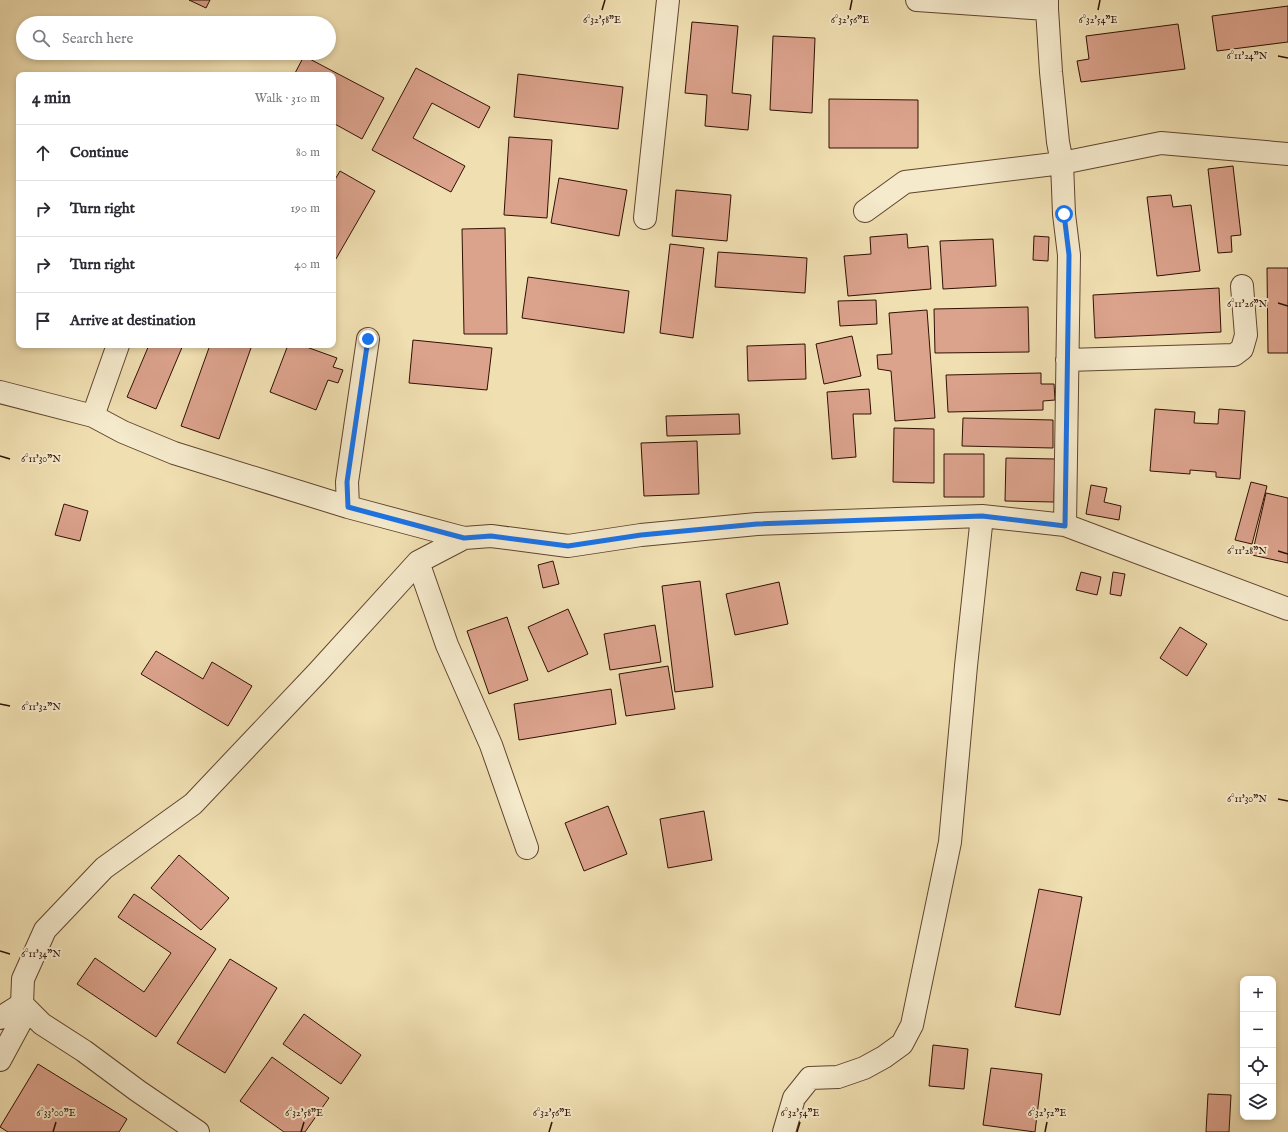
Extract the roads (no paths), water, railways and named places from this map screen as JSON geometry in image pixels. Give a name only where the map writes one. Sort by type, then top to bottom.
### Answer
[{"type":"street","points":[[645,218],[668,0]]},
{"type":"street","points":[[917,0],[1047,4],[1051,72],[1058,142],[1062,163],[1064,214],[1069,255],[1065,526]]},
{"type":"street","points":[[865,212],[905,182],[1062,163],[1161,143],[1288,154]]},
{"type":"street","points":[[1067,360],[1234,355],[1242,348],[1246,335],[1242,286]]},
{"type":"street","points":[[348,507],[347,482],[368,339]]},
{"type":"street","points":[[93,416],[117,348]]},
{"type":"street","points":[[0,392],[93,416],[122,432],[174,453],[348,507],[464,538],[491,536],[568,546],[641,535],[757,524],[982,516],[1065,526],[1288,609]]},
{"type":"street","points":[[784,1132],[794,1098],[810,1078],[838,1077],[864,1068],[884,1057],[902,1044],[912,1025],[950,842],[966,666],[982,516]]},
{"type":"street","points":[[0,1060],[25,1007],[23,979],[45,930],[104,868],[193,804],[318,672],[418,562],[464,538]]},
{"type":"street","points":[[418,562],[447,645],[491,745],[526,848]]},
{"type":"street","points":[[0,1018],[25,1007]]},
{"type":"street","points":[[25,1007],[42,1024],[84,1050],[138,1091],[198,1132]]}]
